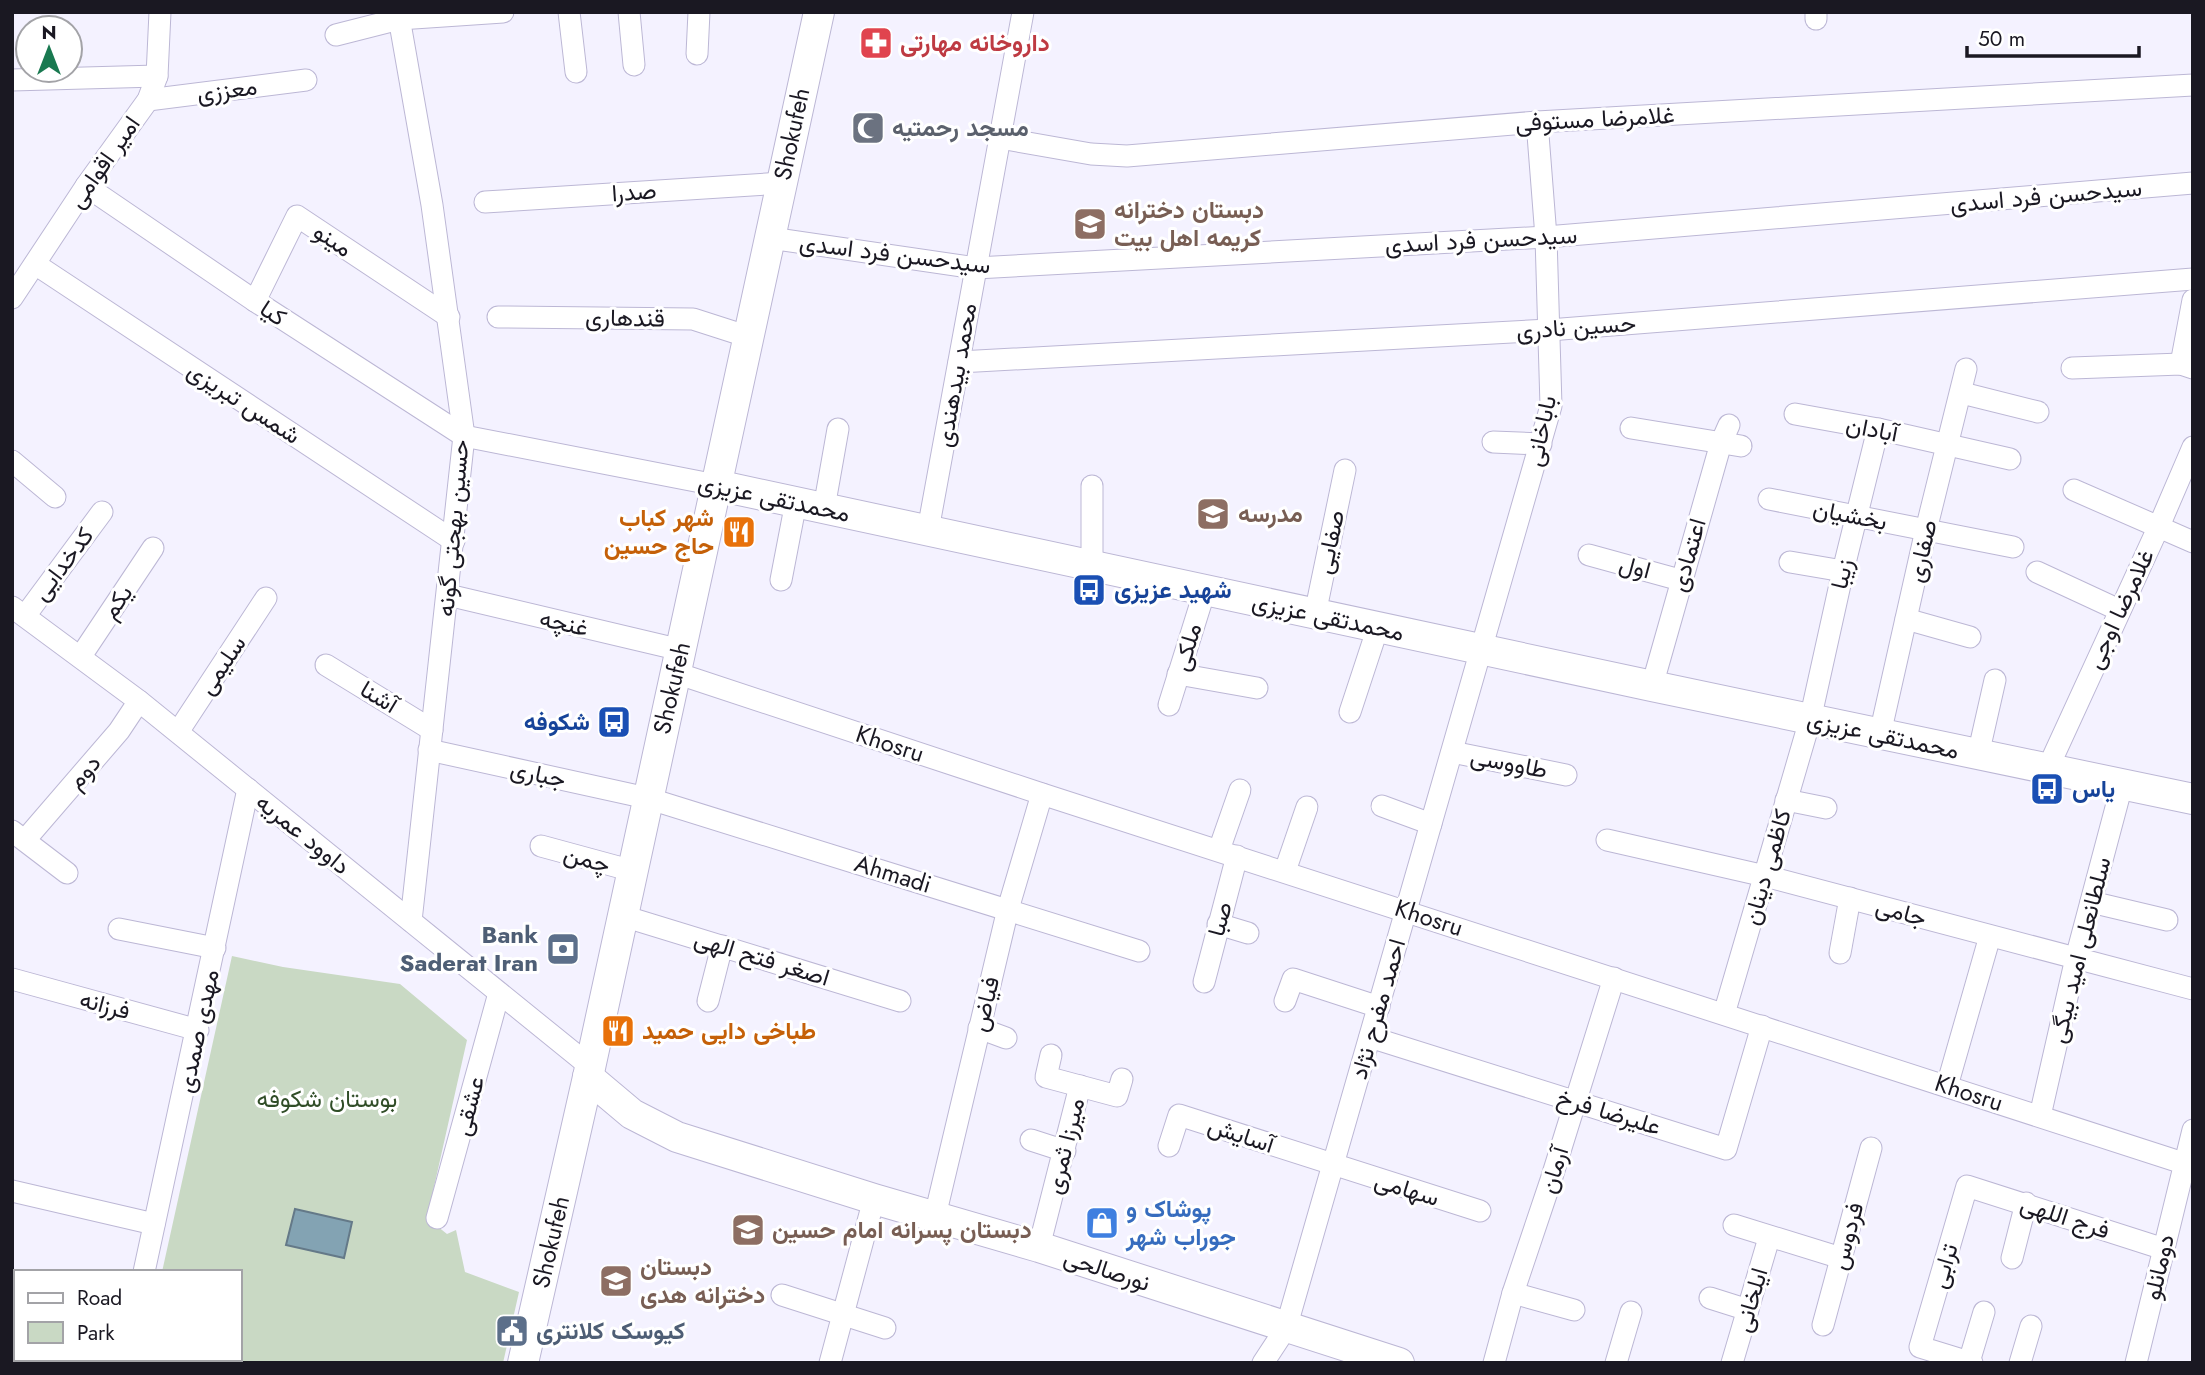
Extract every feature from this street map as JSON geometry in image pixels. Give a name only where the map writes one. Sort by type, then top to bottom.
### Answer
[{"type":"main road","name":"Shokufeh","points":[[523,1363],[589,1072],[819,12]]},
{"type":"main road","name":"محمدتقی عزیزی","points":[[716,485],[1810,720],[2193,799]]},
{"type":"main road","name":"نورصالحی","points":[[589,1072],[632,1114],[665,1132],[874,1199],[1039,1247],[1399,1363]]},
{"type":"street","name":"امیر اقوامی","points":[[12,298],[86,186],[148,100],[156,76],[160,12]]},
{"type":"street","points":[[336,35],[398,16],[503,12]]},
{"type":"street","points":[[569,12],[576,72]]},
{"type":"street","points":[[629,12],[634,65]]},
{"type":"street","points":[[697,54],[699,12]]},
{"type":"street","name":"محمد بیدهندی","points":[[928,530],[1023,12]]},
{"type":"street","name":"حسین بهجتی گونه","points":[[398,16],[432,205],[464,436],[411,921]]},
{"type":"street","points":[[12,79],[156,76]]},
{"type":"street","name":"معززی","points":[[148,100],[306,80]]},
{"type":"street","name":"غلامرضا مستوفی","points":[[1000,138],[1091,154],[1127,156],[1537,122],[2193,85]]},
{"type":"street","name":"باباخانی","points":[[1482,649],[1551,407],[1546,237],[1537,122]]},
{"type":"street","name":"صدرا","points":[[485,202],[782,183]]},
{"type":"street","name":"سیدحسن فرد اسدی","points":[[770,238],[976,268],[1546,237],[2193,183]]},
{"type":"street","name":"کیا","points":[[86,186],[255,301],[464,436]]},
{"type":"street","name":"مینو","points":[[255,301],[297,216],[449,317]]},
{"type":"street","name":"شمس تبریزی","points":[[35,264],[454,541]]},
{"type":"street","name":"حسین نادری","points":[[959,362],[1549,330],[2193,279]]},
{"type":"street","points":[[2072,368],[2187,366],[2193,300]]},
{"type":"street","name":"قندهاری","points":[[498,317],[693,320],[749,337]]},
{"type":"street","name":"صفاری","points":[[1880,734],[1966,369]]},
{"type":"street","points":[[1962,393],[2038,412]]},
{"type":"street","name":"آبادان","points":[[1795,414],[1948,445]]},
{"type":"street","name":"اعتمادی","points":[[1631,428],[1730,438],[1680,580],[1652,686]]},
{"type":"street","points":[[781,580],[838,429]]},
{"type":"street","name":"زیبا","points":[[1810,720],[1878,429]]},
{"type":"street","name":"محمدتقی عزیزی","points":[[464,436],[716,485]]},
{"type":"street","points":[[1493,442],[1541,444]]},
{"type":"street","points":[[1948,445],[2010,459]]},
{"type":"street","name":"غلامرضا اوجی","points":[[2046,770],[2193,447]]},
{"type":"street","points":[[12,461],[55,497]]},
{"type":"street","name":"صفایی","points":[[1315,614],[1345,470]]},
{"type":"street","points":[[1092,486],[1092,565]]},
{"type":"street","points":[[2074,490],[2193,542]]},
{"type":"street","name":"بخشیان","points":[[1769,499],[2013,547]]},
{"type":"street","name":"کدخدایی","points":[[19,612],[102,512]]},
{"type":"street","name":"یکم","points":[[80,656],[153,548]]},
{"type":"street","name":"اول","points":[[1589,555],[1680,580]]},
{"type":"street","points":[[1790,562],[1843,571]]},
{"type":"street","points":[[2038,572],[2119,610]]},
{"type":"street","name":"ملکی","points":[[1169,705],[1205,590]]},
{"type":"street","name":"غنچه","points":[[448,595],[678,662]]},
{"type":"street","name":"سلیمی","points":[[178,732],[266,598]]},
{"type":"street","name":"داوود عمریه","points":[[19,612],[178,732],[499,993],[589,1072]]},
{"type":"street","points":[[1906,618],[1970,637]]},
{"type":"street","points":[[1350,712],[1378,627]]},
{"type":"street","name":"احمد مفرح نژاد","points":[[1263,1363],[1286,1328],[1482,649]]},
{"type":"street","name":"Khosru","points":[[678,662],[1042,794],[2183,1163]]},
{"type":"street","name":"آشنا","points":[[326,665],[431,740]]},
{"type":"street","points":[[1178,674],[1257,688]]},
{"type":"street","points":[[1978,755],[1996,680]]},
{"type":"street","name":"دوم","points":[[66,873],[19,836],[119,731],[139,701]]},
{"type":"street","name":"کاظمی دینان","points":[[1724,1014],[1810,720]]},
{"type":"street","name":"جباری","points":[[431,740],[647,798]]},
{"type":"street","name":"طاووسی","points":[[1452,752],[1566,775]]},
{"type":"street","name":"سلطانعلی امید بیگی","points":[[2040,1116],[2076,958],[2122,785]]},
{"type":"street","name":"مهدی صمدی","points":[[144,1270],[248,789]]},
{"type":"street","name":"صبا","points":[[1204,982],[1218,924],[1240,790]]},
{"type":"street","name":"فیاض","points":[[935,1216],[1008,909],[1042,794]]},
{"type":"street","name":"Ahmadi","points":[[647,798],[1139,951]]},
{"type":"street","points":[[1786,800],[1826,808]]},
{"type":"street","points":[[1382,806],[1431,824]]},
{"type":"street","points":[[1285,871],[1307,807]]},
{"type":"street","name":"جامی","points":[[1607,840],[1765,876],[2193,989]]},
{"type":"street","name":"چمن","points":[[541,846],[633,871]]},
{"type":"street","points":[[1840,953],[1850,898]]},
{"type":"street","points":[[2091,902],[2167,920]]},
{"type":"street","name":"اصغر فتح الهی","points":[[623,916],[901,1001]]},
{"type":"street","points":[[1218,924],[1248,933]]},
{"type":"street","points":[[119,929],[215,948]]},
{"type":"street","points":[[1947,1086],[1990,936]]},
{"type":"street","points":[[708,1002],[722,946]]},
{"type":"street","name":"آرمان","points":[[1493,1363],[1614,978]]},
{"type":"street","name":"فرزانه","points":[[12,979],[198,1030]]},
{"type":"street","points":[[1285,1001],[1293,979],[1379,1007]]},
{"type":"street","name":"عشقی","points":[[438,1219],[499,993]]},
{"type":"street","name":"علیرضا فرخ","points":[[1370,1037],[1726,1149],[1762,1026]]},
{"type":"street","points":[[979,1028],[1006,1038]]},
{"type":"street","points":[[1051,1055],[1046,1077],[1080,1086],[1120,1088]]},
{"type":"street","name":"میرزا ثمری","points":[[1039,1247],[1080,1086]]},
{"type":"street","name":"آسایش","points":[[1169,1146],[1179,1115],[1333,1166]]},
{"type":"street","name":"دومانلو","points":[[2136,1363],[2164,1249],[2183,1209],[2183,1163],[2193,1130]]},
{"type":"street","points":[[1031,1140],[1065,1151]]},
{"type":"street","name":"فردوس","points":[[1823,1325],[1871,1148]]},
{"type":"street","name":"سهامی","points":[[1333,1166],[1480,1211]]},
{"type":"street","name":"فرج اللهی","points":[[1966,1186],[2164,1249]]},
{"type":"street","name":"ترابی","points":[[1966,1186],[1920,1347],[1970,1362]]},
{"type":"street","points":[[12,1191],[154,1224]]},
{"type":"street","points":[[830,1363],[874,1199]]},
{"type":"street","points":[[2012,1258],[2026,1203]]},
{"type":"street","points":[[1734,1225],[1840,1258]]},
{"type":"street","name":"ایلخانی","points":[[1734,1362],[1769,1238]]},
{"type":"street","points":[[1514,1293],[1574,1310]]},
{"type":"street","points":[[782,1295],[885,1328]]},
{"type":"street","points":[[1710,1298],[1748,1310]]},
{"type":"street","points":[[1616,1363],[1631,1311]]},
{"type":"street","points":[[1970,1362],[1984,1311]]},
{"type":"street","points":[[2020,1363],[2031,1326]]},
{"type":"green space","name":"بوستان شکوفه","points":[[232,956],[283,967],[400,984],[467,1040],[427,1218],[447,1234],[456,1230],[465,1272],[519,1292],[503,1363],[142,1363],[242,1361],[242,1270],[162,1270]]},
{"type":"water","points":[[295,1209],[352,1222],[344,1258],[286,1245]]},
{"type":"place","name":"داروخانه مهارتی","points":[[876,43]]},
{"type":"place","name":"مسجد رحمتیه","points":[[868,128]]},
{"type":"place","name":"دبستان دخترانه کریمه اهل بیت","points":[[1090,224]]},
{"type":"place","name":"مدرسه","points":[[1213,514]]},
{"type":"place","name":"شهر کباب حاج حسین","points":[[739,532]]},
{"type":"place","name":"شهید عزیزی","points":[[1089,590]]},
{"type":"place","name":"شکوفه","points":[[614,722]]},
{"type":"place","name":"یاس","points":[[2047,789]]},
{"type":"place","name":"Bank Saderat Iran","points":[[563,949]]},
{"type":"place","name":"طباخی دایی حمید","points":[[618,1031]]},
{"type":"place","name":"پوشاک و جوراب شهر","points":[[1102,1223]]},
{"type":"place","name":"دبستان پسرانه امام حسین","points":[[748,1230]]},
{"type":"place","name":"دبستان دخترانه هدی","points":[[616,1281]]},
{"type":"place","name":"کیوسک کلانتری","points":[[512,1331]]}]
